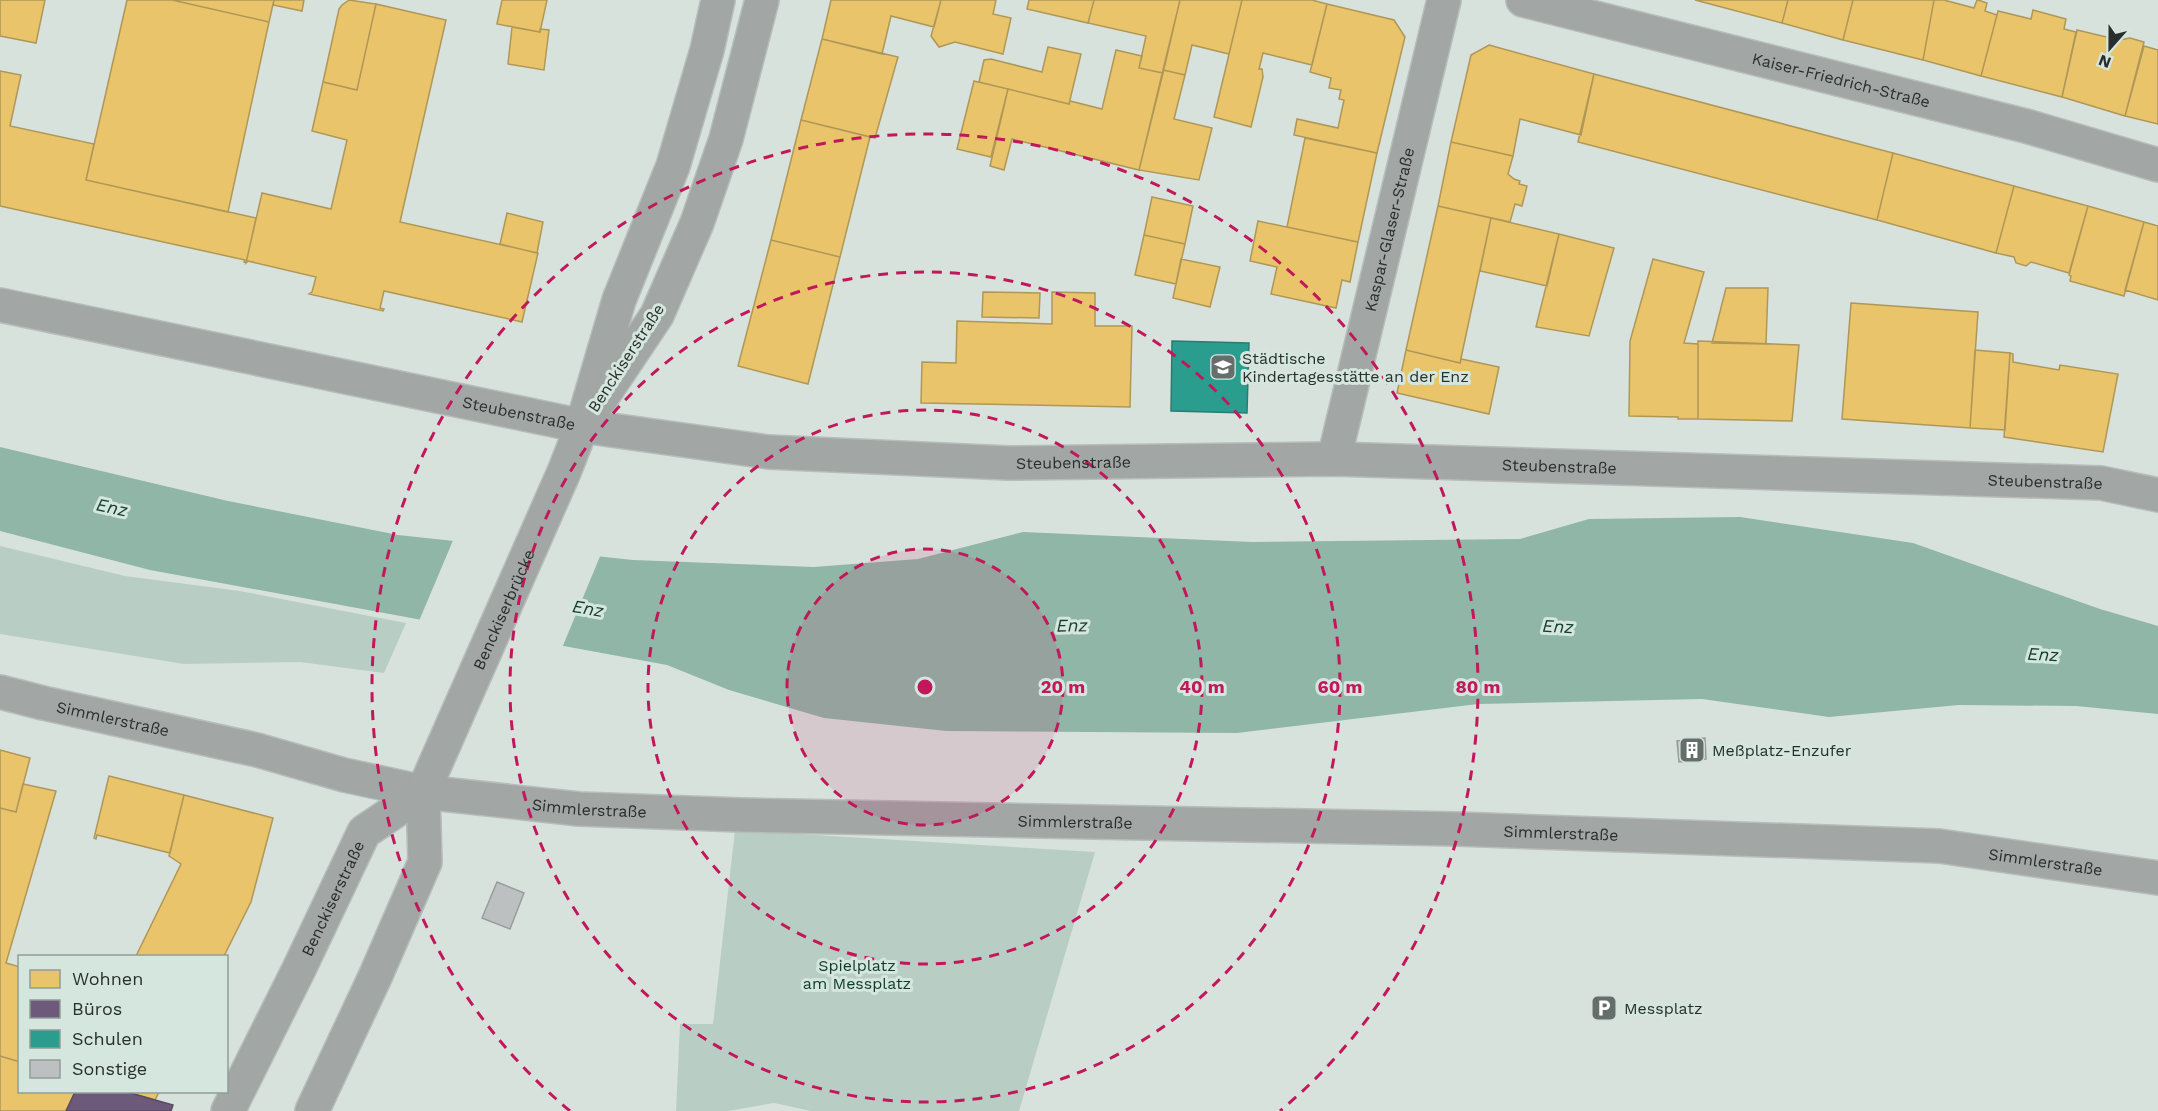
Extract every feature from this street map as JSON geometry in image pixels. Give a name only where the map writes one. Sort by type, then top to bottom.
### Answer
[{"type":"street","name":"Benckiserstraße","points":[[582,426],[619,300],[672,166],[707,50],[718,0]]},
{"type":"street","name":"Benckiserstraße","points":[[582,426],[657,315],[697,223],[726,139],[762,0]]},
{"type":"street","name":"Kaspar-Glaser-Straße","points":[[1334,459],[1444,0]]},
{"type":"street","name":"Kaiser-Friedrich-Straße","points":[[1523,0],[2015,123],[2158,165]]},
{"type":"street","name":"Steubenstraße","points":[[0,305],[582,426],[768,452],[1008,463],[1334,459],[2101,483],[2158,495]]},
{"type":"street","name":"Benckiserbrücke","points":[[423,792],[564,472],[582,426]]},
{"type":"street","name":"Simmlerstraße","points":[[0,692],[257,750],[344,775],[423,792],[579,809],[741,815],[1456,829],[1939,846],[2158,878]]},
{"type":"street","name":"Benckiserstraße","points":[[228,1111],[364,832],[423,792]]},
{"type":"street","points":[[312,1111],[375,977],[425,862],[423,792]]},
{"type":"green space","points":[[0,546],[125,576],[240,591],[406,623],[384,673],[300,662],[184,664],[0,634]]},
{"type":"green space","name":"Spielplatz am Messplatz","points":[[735,830],[1095,852],[1019,1111],[811,1111],[774,1103],[728,1111],[676,1111],[680,1024],[713,1024]]},
{"type":"water","name":"Enz","points":[[0,447],[228,501],[398,535],[633,560],[814,567],[918,559],[1023,532],[1252,542],[1520,539],[1589,519],[1740,517],[1913,543],[2100,609],[2158,626],[2158,714],[2076,706],[1959,705],[1829,717],[1702,699],[1478,704],[1237,733],[946,731],[824,718],[729,690],[667,665],[150,570],[0,531]]},
{"type":"pier","points":[[454,538],[601,554],[562,648],[419,621]]},
{"type":"building: Wohnen","points":[[0,0],[45,0],[36,43],[0,36]]},
{"type":"building: Wohnen","points":[[127,0],[172,0],[269,22],[228,212],[86,180]]},
{"type":"building: Wohnen","points":[[172,0],[274,0],[269,22]]},
{"type":"building: Wohnen","points":[[274,0],[304,0],[302,11],[273,5]]},
{"type":"building: Wohnen","points":[[349,0],[376,4],[357,90],[323,82],[339,9]]},
{"type":"building: Wohnen","points":[[502,0],[547,0],[540,32],[497,24]]},
{"type":"building: Wohnen","points":[[831,0],[941,0],[934,27],[891,16],[882,54],[822,39]]},
{"type":"building: Wohnen","points":[[941,0],[996,0],[993,14],[1011,18],[1003,54],[955,42],[939,47],[931,36]]},
{"type":"building: Wohnen","points":[[1029,0],[1094,0],[1088,23],[1027,9]]},
{"type":"building: Wohnen","points":[[1094,0],[1180,0],[1163,73],[1139,68],[1146,36],[1088,23]]},
{"type":"building: Wohnen","points":[[1180,0],[1242,0],[1229,54],[1192,45],[1185,75],[1163,70]]},
{"type":"building: Wohnen","points":[[1242,0],[1312,0],[1327,4],[1312,65],[1263,53],[1259,69],[1262,69],[1263,77],[1251,127],[1214,117]]},
{"type":"building: Wohnen","points":[[1695,0],[1788,0],[1782,23]]},
{"type":"building: Wohnen","points":[[1788,0],[1853,0],[1843,40],[1782,23]]},
{"type":"building: Wohnen","points":[[1853,0],[1934,0],[1923,60],[1843,40]]},
{"type":"building: Wohnen","points":[[1934,0],[1944,0],[1974,8],[1978,0],[1987,3],[1985,11],[1997,15],[1981,76],[1923,60]]},
{"type":"building: Wohnen","points":[[376,4],[446,20],[400,222],[538,253],[522,322],[384,291],[380,308],[384,309],[383,311],[309,294],[312,292],[316,277],[248,261],[246,263],[262,193],[331,209],[347,140],[312,131],[323,82],[357,90]]},
{"type":"building: Wohnen","points":[[1327,4],[1394,20],[1405,37],[1377,153],[1294,135],[1297,119],[1338,128],[1344,100],[1339,99],[1341,90],[1329,88],[1331,78],[1310,72]]},
{"type":"building: Wohnen","points":[[2033,10],[2066,19],[2064,29],[2076,32],[2062,97],[1981,76],[1998,11],[2031,19]]},
{"type":"building: Wohnen","points":[[512,27],[540,32],[540,29],[549,30],[544,70],[508,64]]},
{"type":"building: Wohnen","points":[[2077,30],[2119,40],[2130,38],[2144,42],[2125,116],[2062,97]]},
{"type":"building: Wohnen","points":[[822,39],[898,57],[875,138],[801,120]]},
{"type":"building: Wohnen","points":[[1489,45],[1594,74],[1581,135],[1520,119],[1513,156],[1451,142],[1471,55]]},
{"type":"building: Wohnen","points":[[2144,46],[2158,50],[2158,124],[2125,116]]},
{"type":"building: Wohnen","points":[[1048,47],[1081,54],[1069,104],[979,82],[984,60],[991,59],[1042,72]]},
{"type":"building: Wohnen","points":[[1116,50],[1142,56],[1139,68],[1163,73],[1139,170],[1012,139],[1004,170],[990,166],[1008,89],[1069,104],[1070,101],[1102,109]]},
{"type":"building: Wohnen","points":[[1163,70],[1185,75],[1174,119],[1212,128],[1199,180],[1139,170]]},
{"type":"building: Wohnen","points":[[0,71],[21,75],[10,126],[94,144],[86,180],[256,218],[246,263],[245,260],[0,206]]},
{"type":"building: Wohnen","points":[[1594,74],[1893,153],[1877,220],[1578,142]]},
{"type":"building: Wohnen","points":[[974,81],[1008,89],[991,157],[957,149]]},
{"type":"building: Wohnen","points":[[801,120],[870,137],[840,257],[771,240]]},
{"type":"building: Wohnen","points":[[1305,138],[1377,153],[1358,242],[1287,227]]},
{"type":"building: Wohnen","points":[[1451,142],[1513,156],[1508,174],[1520,181],[1519,184],[1527,186],[1522,206],[1515,204],[1510,222],[1438,206]]},
{"type":"building: Wohnen","points":[[1893,153],[2014,186],[1996,253],[1877,220]]},
{"type":"building: Wohnen","points":[[2014,186],[2088,206],[2069,273],[2031,262],[2026,266],[2016,263],[2014,257],[1996,253]]},
{"type":"building: Wohnen","points":[[1152,197],[1193,206],[1185,244],[1144,235]]},
{"type":"building: Wohnen","points":[[1438,206],[1491,218],[1460,363],[1406,350]]},
{"type":"building: Wohnen","points":[[2088,206],[2144,222],[2124,296],[2070,281],[2071,276],[2069,275]]},
{"type":"building: Wohnen","points":[[507,213],[543,222],[537,253],[500,244]]},
{"type":"building: Wohnen","points":[[1491,218],[1559,234],[1547,286],[1480,271]]},
{"type":"building: Wohnen","points":[[1258,221],[1358,242],[1350,282],[1342,280],[1336,308],[1271,294],[1277,267],[1250,261]]},
{"type":"building: Wohnen","points":[[2144,222],[2158,226],[2158,300],[2125,290]]},
{"type":"building: Wohnen","points":[[1559,234],[1614,248],[1589,336],[1536,327]]},
{"type":"building: Wohnen","points":[[1144,235],[1185,244],[1176,284],[1135,275]]},
{"type":"building: Wohnen","points":[[771,240],[840,257],[808,384],[738,366]]},
{"type":"building: Wohnen","points":[[1181,259],[1220,267],[1210,307],[1173,298]]},
{"type":"building: Wohnen","points":[[1653,259],[1704,272],[1684,343],[1698,344],[1698,419],[1629,416],[1630,341]]},
{"type":"building: Wohnen","points":[[1726,288],[1768,288],[1766,344],[1712,343]]},
{"type":"building: Wohnen","points":[[983,292],[1040,293],[1039,318],[982,317]]},
{"type":"building: Wohnen","points":[[1052,292],[1095,293],[1095,326],[1132,326],[1130,407],[921,403],[922,362],[956,363],[957,321],[1052,324]]},
{"type":"building: Wohnen","points":[[1851,303],[1978,312],[1970,428],[1842,419]]},
{"type":"building: Wohnen","points":[[1698,341],[1799,345],[1792,421],[1698,419]]},
{"type":"building: Wohnen","points":[[1406,350],[1460,363],[1461,359],[1499,367],[1489,414],[1397,393]]},
{"type":"building: Wohnen","points":[[1975,350],[2010,353],[2005,430],[1970,428]]},
{"type":"building: Wohnen","points":[[2010,353],[2013,354],[2013,362],[2059,370],[2060,365],[2118,374],[2103,452],[2004,437]]},
{"type":"building: Wohnen","points":[[0,750],[30,758],[16,812],[0,808]]},
{"type":"building: Wohnen","points":[[109,776],[184,795],[170,853],[97,835],[96,839],[94,838]]},
{"type":"building: Wohnen","points":[[23,784],[56,791],[6,963],[18,966],[18,1061],[0,1056],[0,808],[16,812]]},
{"type":"building: Wohnen","points":[[184,795],[273,818],[251,902],[224,955],[136,955],[181,864],[169,856]]},
{"type":"building: Wohnen","points":[[0,1056],[18,1061],[18,1093],[75,1093],[66,1111],[0,1111]]},
{"type":"building: Wohnen","points":[[130,1093],[158,1093],[155,1100]]},
{"type":"building: Büros","points":[[75,1093],[131,1093],[173,1105],[171,1111],[66,1111]]},
{"type":"building: Schulen","points":[[1172,341],[1249,343],[1247,413],[1171,411]]},
{"type":"building: Sonstige","name":"Meßplatz-Enzufer","points":[[1705,738],[1706,759],[1679,762],[1677,741]]},
{"type":"building: Sonstige","points":[[497,882],[524,893],[510,929],[482,918]]},
{"type":"place","name":"Städtische Kindertagesstätte an der Enz","points":[[1223,367]]},
{"type":"place","name":"Meßplatz-Enzufer","points":[[1692,750]]},
{"type":"place","name":"Messplatz","points":[[1604,1008]]}]
